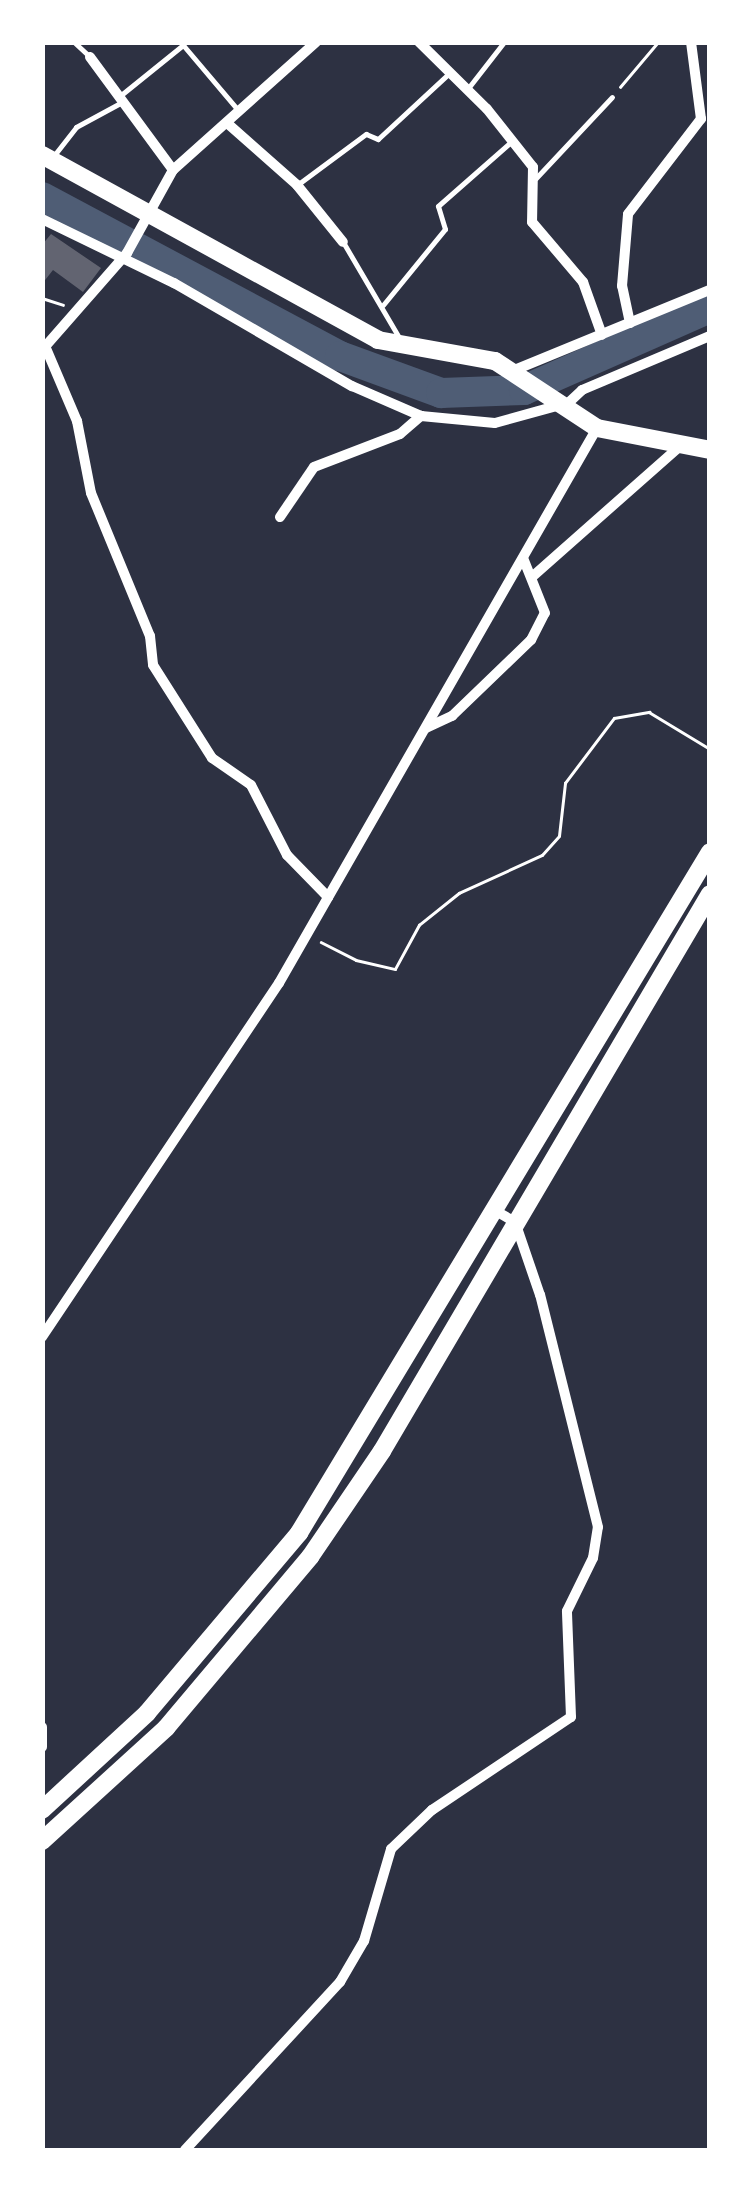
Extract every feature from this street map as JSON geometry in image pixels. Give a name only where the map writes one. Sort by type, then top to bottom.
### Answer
[{"type":"main road","points":[[47,158],[145,217],[309,306],[404,350],[520,371],[598,428],[710,450]]},
{"type":"main road","points":[[42,1810],[147,1713],[290,1545],[496,1211],[710,852]]},
{"type":"main road","points":[[42,1841],[166,1728],[270,1612],[382,1451],[710,894]]},
{"type":"street","points":[[316,42],[172,170],[125,255],[44,348],[77,421],[108,540],[150,636],[153,665],[212,758],[251,786],[287,856],[328,897]]},
{"type":"street","points":[[419,42],[446,76],[513,140],[536,178],[528,207],[532,222],[584,282],[602,335]]},
{"type":"street","points":[[630,323],[622,286],[628,214],[701,118],[691,42]]},
{"type":"street","points":[[90,58],[172,170]]},
{"type":"street","points":[[228,123],[297,185],[343,242]]},
{"type":"street","points":[[42,218],[125,255],[352,386],[421,416],[496,422],[559,403],[710,336]]},
{"type":"street","points":[[520,371],[710,290]]},
{"type":"street","points":[[280,517],[314,467],[400,434],[421,416]]},
{"type":"street","points":[[42,1338],[307,934],[598,428]]},
{"type":"street","points":[[532,577],[682,444]]},
{"type":"street","points":[[424,730],[452,716],[531,640],[544,613],[523,558]]},
{"type":"street","points":[[185,2150],[340,1982],[364,1941],[391,1849],[432,1810],[571,1716],[567,1611],[593,1558],[598,1527],[515,1222],[496,1211]]},
{"type":"street","points":[[42,1727],[42,1747]]},
{"type":"lane","points":[[74,42],[90,58]]},
{"type":"lane","points":[[465,92],[504,42]]},
{"type":"lane","points":[[47,158],[76,127],[122,98],[183,45],[240,112]]},
{"type":"lane","points":[[297,185],[366,134],[378,138],[446,76]]},
{"type":"lane","points":[[536,178],[612,97]]},
{"type":"lane","points":[[383,305],[445,230],[438,206],[513,140]]},
{"type":"lane","points":[[343,242],[383,305],[404,350]]},
{"type":"path","points":[[612,97],[658,42]]},
{"type":"path","points":[[42,298],[79,310]]},
{"type":"path","points":[[307,934],[356,960],[395,969],[409,938],[446,903],[512,872],[550,846],[558,836],[565,784],[614,718],[649,712],[710,748]]},
{"type":"building","points":[[51,234],[101,268],[83,292],[53,270],[42,284],[42,245]]},
{"type":"waterway","points":[[42,197],[340,356],[441,393],[524,390],[710,308]]}]
